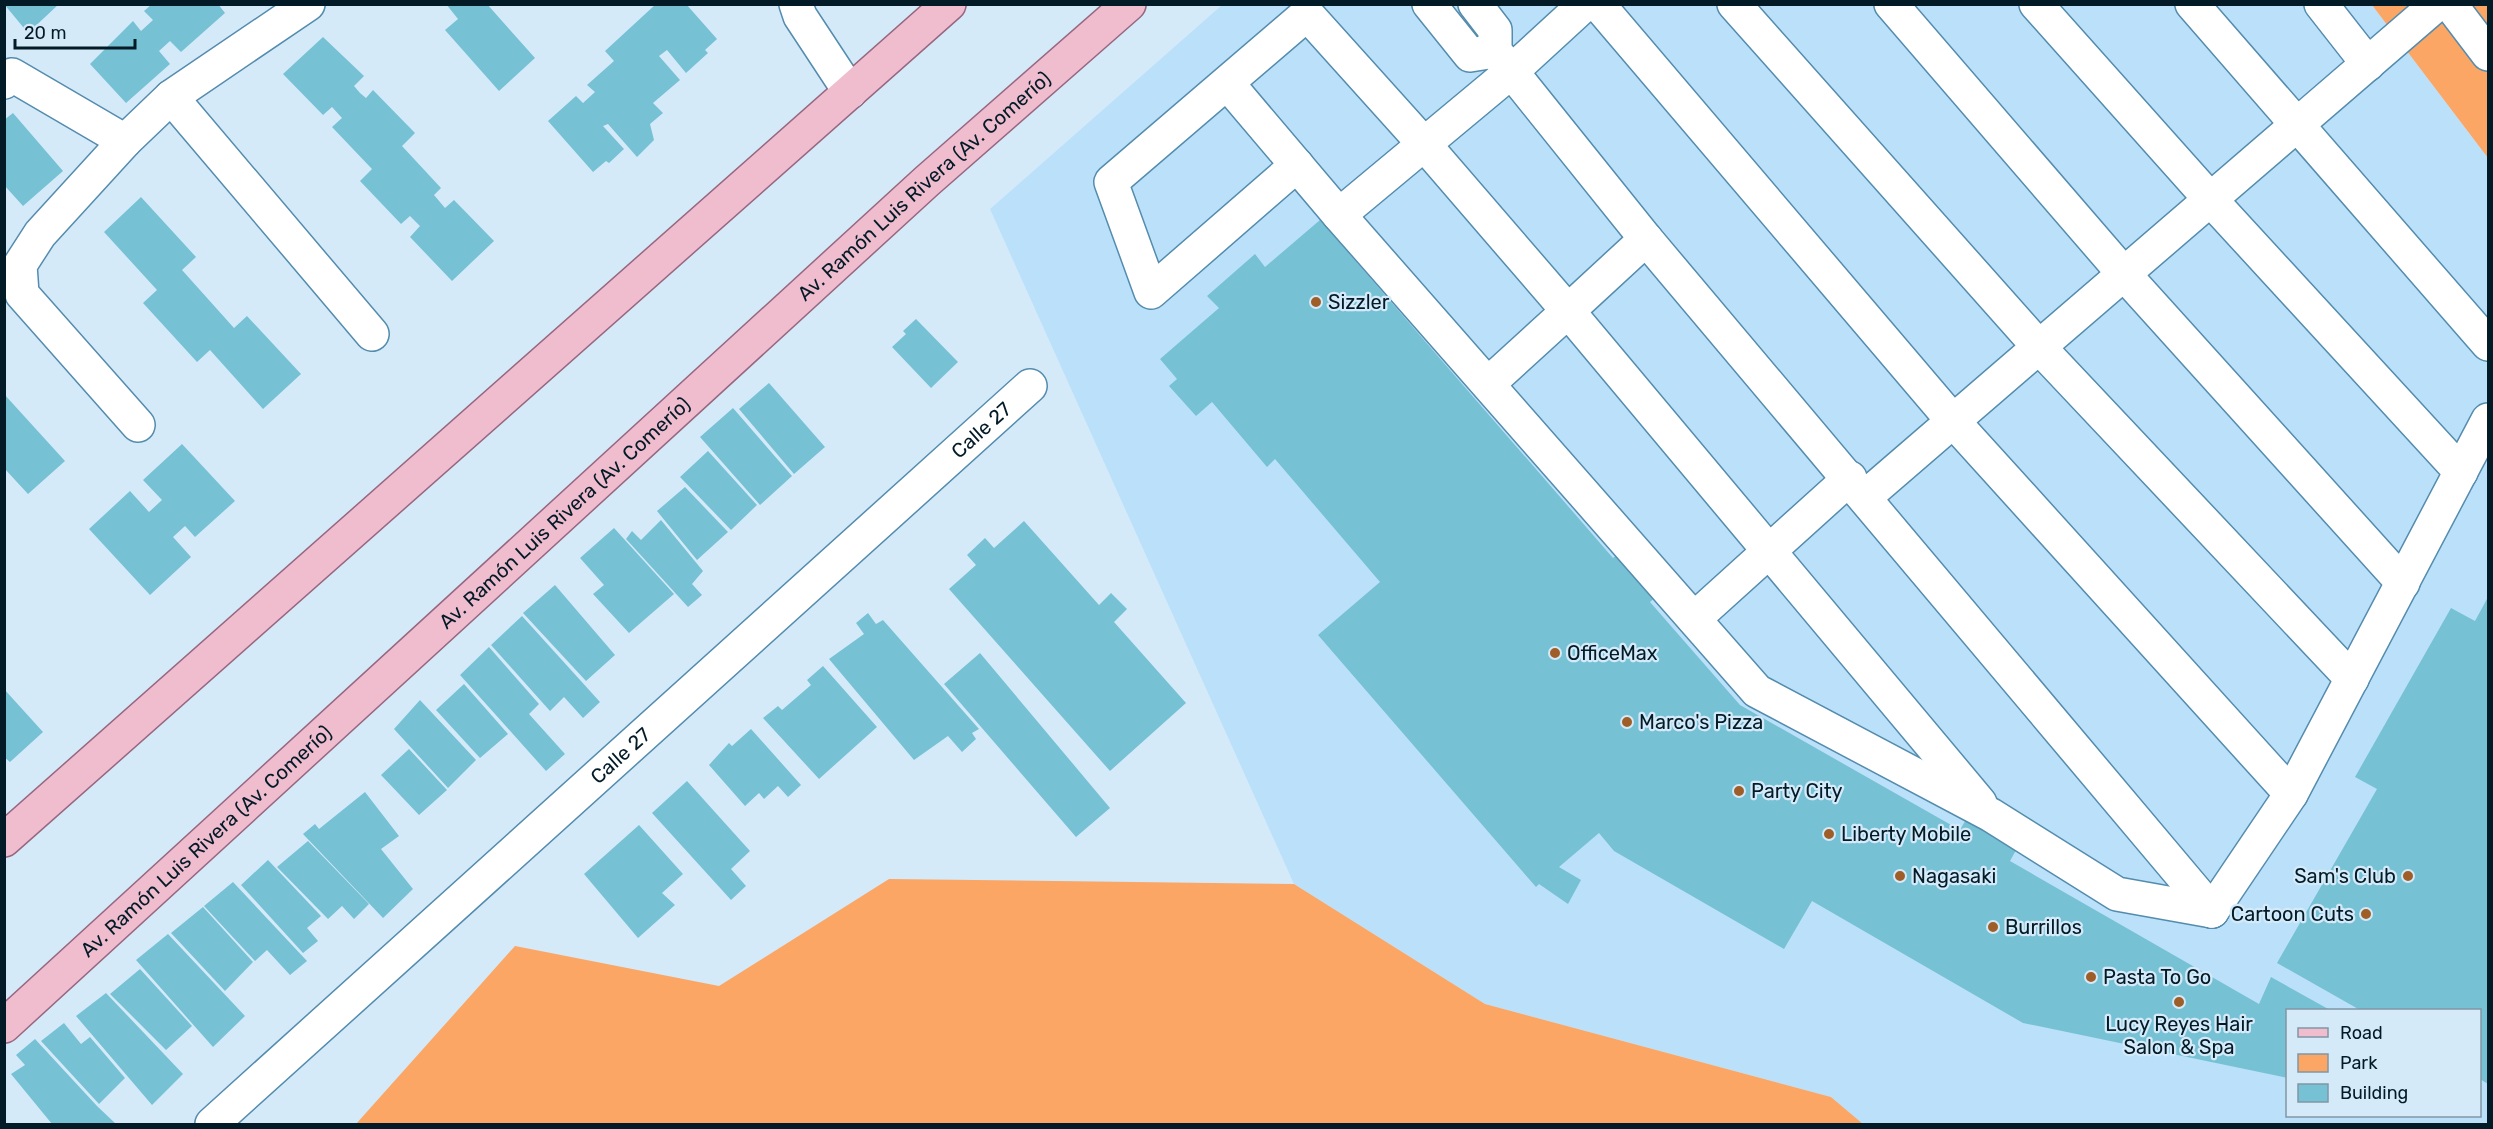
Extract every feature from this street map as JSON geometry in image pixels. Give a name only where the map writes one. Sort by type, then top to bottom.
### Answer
[{"type":"main road","points":[[4,840],[949,4]]},
{"type":"main road","name":"Av. Ramón Luis Rivera (Av. Comerío)","points":[[4,1026],[918,189],[1129,4]]},
{"type":"street","points":[[138,425],[22,294],[20,265],[40,234],[125,141],[171,97],[308,4]]},
{"type":"street","points":[[796,4],[800,16],[850,92]]},
{"type":"street","points":[[1429,4],[1470,55],[1504,61]]},
{"type":"street","points":[[1475,4],[1496,30],[1504,61],[1646,239],[2212,911]]},
{"type":"street","points":[[1339,215],[1424,144],[1504,61],[1585,4]]},
{"type":"street","points":[[1598,4],[1953,421],[2291,794]]},
{"type":"street","points":[[1734,4],[2039,348],[2352,679]]},
{"type":"street","points":[[1891,4],[2124,274],[2403,582]]},
{"type":"street","points":[[2036,4],[2210,199],[2461,472]]},
{"type":"street","points":[[2192,4],[2488,344]]},
{"type":"street","points":[[2321,4],[2368,64]]},
{"type":"street","points":[[1694,619],[1771,550],[1953,421],[2437,4]]},
{"type":"street","points":[[2450,4],[2488,54]]},
{"type":"street","points":[[1297,165],[1151,292],[1111,182],[1307,14],[1424,144],[1568,311],[1771,550],[1991,816]]},
{"type":"street","points":[[4,82],[12,75],[125,141]]},
{"type":"street","points":[[1228,84],[1339,215],[1757,691],[1991,816],[2117,894],[2212,911]]},
{"type":"street","points":[[171,97],[372,334]]},
{"type":"street","points":[[1488,384],[1646,239]]},
{"type":"street","name":"Calle 27","points":[[230,1118],[1030,386]]},
{"type":"street","points":[[2212,911],[2291,794],[2488,420]]},
{"type":"shaded area","points":[[1222,5],[2372,5],[2488,158],[2488,1124],[1863,1124],[1831,1097],[1485,1004],[1294,884],[990,209]]},
{"type":"green space","points":[[2372,5],[2488,5],[2488,158]]},
{"type":"green space","points":[[889,879],[1294,884],[1485,1004],[1831,1097],[1863,1124],[356,1124],[515,946],[719,986]]},
{"type":"building","points":[[4,4],[59,4],[28,33]]},
{"type":"building","points":[[152,4],[218,4],[225,13],[181,52],[170,41],[159,51],[170,64],[126,103],[90,64],[133,21],[141,31],[153,20],[144,11]]},
{"type":"building","points":[[446,4],[487,4],[535,58],[499,91],[445,30],[458,19]]},
{"type":"building","points":[[656,4],[686,4],[717,39],[705,50],[708,53],[686,73],[667,50],[659,56],[680,80],[653,103],[663,113],[650,124],[654,140],[637,157],[608,124],[603,126],[624,149],[609,163],[606,161],[593,172],[548,121],[576,96],[583,103],[595,92],[587,85],[614,61],[605,51]]},
{"type":"building","points":[[323,37],[364,76],[354,86],[360,93],[366,98],[373,90],[415,133],[402,146],[441,188],[434,195],[445,208],[454,200],[494,241],[452,281],[410,237],[420,226],[410,216],[401,224],[360,181],[372,169],[332,127],[342,118],[332,107],[323,115],[283,74]]},
{"type":"building","points":[[13,113],[63,171],[23,206],[4,185],[4,120]]},
{"type":"building","points":[[141,197],[196,257],[182,270],[234,328],[247,316],[301,374],[263,409],[210,350],[197,362],[143,303],[157,290],[104,232]]},
{"type":"building","points":[[1320,220],[1613,558],[1627,546],[1664,590],[1650,602],[1740,705],[1960,830],[1969,814],[2020,843],[2010,861],[2259,1004],[2271,977],[2328,1009],[2286,1009],[2286,1078],[2023,1023],[1812,901],[1784,949],[1614,851],[1599,833],[1559,867],[1581,880],[1568,904],[1539,884],[1536,887],[1318,635],[1380,582],[1275,459],[1267,467],[1212,402],[1196,416],[1169,386],[1177,379],[1160,359],[1219,308],[1207,296],[1255,254],[1265,267]]},
{"type":"building","points":[[916,319],[958,362],[931,388],[892,347],[906,334],[903,331]]},
{"type":"building","points":[[769,383],[825,447],[794,474],[739,409]]},
{"type":"building","points":[[4,394],[65,461],[28,494],[4,468]]},
{"type":"building","points":[[733,408],[792,476],[760,505],[700,437]]},
{"type":"building","points":[[182,444],[235,501],[195,537],[185,526],[173,537],[191,557],[150,595],[89,529],[130,491],[149,512],[162,500],[143,480]]},
{"type":"building","points":[[708,451],[757,505],[731,530],[680,477]]},
{"type":"building","points":[[685,487],[728,532],[697,560],[657,511]]},
{"type":"building","points":[[661,520],[703,571],[692,584],[702,595],[688,607],[626,539],[632,531],[641,540]]},
{"type":"building","points":[[1024,521],[1099,605],[1111,593],[1127,609],[1114,622],[1186,703],[1110,771],[949,589],[976,565],[967,555],[985,538],[994,548]]},
{"type":"building","points":[[614,528],[674,594],[629,633],[593,594],[604,585],[580,558]]},
{"type":"building","points":[[555,585],[615,655],[586,681],[523,613]]},
{"type":"building","name":"Sam's Club","points":[[2488,597],[2488,1084],[2481,1080],[2481,1009],[2358,1009],[2277,963],[2377,789],[2355,777],[2451,608],[2475,621]]},
{"type":"building","points":[[868,613],[876,624],[883,620],[979,729],[972,733],[976,739],[962,752],[948,736],[914,760],[829,659],[864,634],[856,623]]},
{"type":"building","points":[[522,616],[600,702],[583,718],[564,697],[550,711],[491,645]]},
{"type":"building","points":[[489,647],[539,704],[529,714],[565,754],[546,771],[460,675]]},
{"type":"building","points":[[980,653],[1110,808],[1076,837],[944,684]]},
{"type":"building","points":[[823,666],[877,727],[819,779],[763,718],[778,706],[782,710],[811,685],[807,680]]},
{"type":"building","points":[[464,684],[508,734],[480,758],[436,710]]},
{"type":"building","points":[[4,689],[43,732],[10,762],[4,757]]},
{"type":"building","points":[[420,700],[476,760],[448,788],[394,729]]},
{"type":"building","points":[[751,729],[801,785],[788,797],[778,786],[764,799],[759,793],[745,806],[709,765],[729,743],[732,746]]},
{"type":"building","points":[[409,749],[447,790],[419,815],[381,775]]},
{"type":"building","points":[[687,781],[750,851],[731,869],[746,886],[731,900],[652,813]]},
{"type":"building","points":[[365,792],[399,836],[381,849],[413,889],[383,918],[303,834],[315,824],[319,829]]},
{"type":"building","points":[[639,825],[683,874],[662,893],[675,905],[638,938],[584,874]]},
{"type":"building","points":[[308,841],[369,904],[354,919],[342,906],[328,919],[277,867]]},
{"type":"building","points":[[268,860],[321,916],[307,928],[318,941],[303,953],[241,885]]},
{"type":"building","points":[[233,882],[307,961],[290,975],[267,950],[255,961],[204,906]]},
{"type":"building","points":[[203,907],[253,962],[225,991],[171,933]]},
{"type":"building","points":[[168,934],[245,1016],[213,1047],[136,960]]},
{"type":"building","points":[[140,969],[192,1026],[166,1050],[110,994]]},
{"type":"building","points":[[106,993],[183,1074],[152,1105],[76,1016]]},
{"type":"building","points":[[64,1023],[81,1044],[90,1037],[125,1078],[99,1104],[41,1041]]},
{"type":"building","points":[[35,1039],[116,1124],[52,1124],[11,1074],[25,1065],[16,1055]]},
{"type":"place","name":"Sizzler","points":[[1316,302]]},
{"type":"place","name":"OfficeMax","points":[[1555,653]]},
{"type":"place","name":"Marco's Pizza","points":[[1627,722]]},
{"type":"place","name":"Party City","points":[[1739,791]]},
{"type":"place","name":"Liberty Mobile","points":[[1829,834]]},
{"type":"place","name":"Nagasaki","points":[[1900,876]]},
{"type":"place","name":"Sam's Club","points":[[2408,876]]},
{"type":"place","name":"Cartoon Cuts","points":[[2366,914]]},
{"type":"place","name":"Burrillos","points":[[1993,927]]},
{"type":"place","name":"Pasta To Go","points":[[2091,977]]},
{"type":"place","name":"Lucy Reyes Hair Salon & Spa","points":[[2179,1002]]}]
